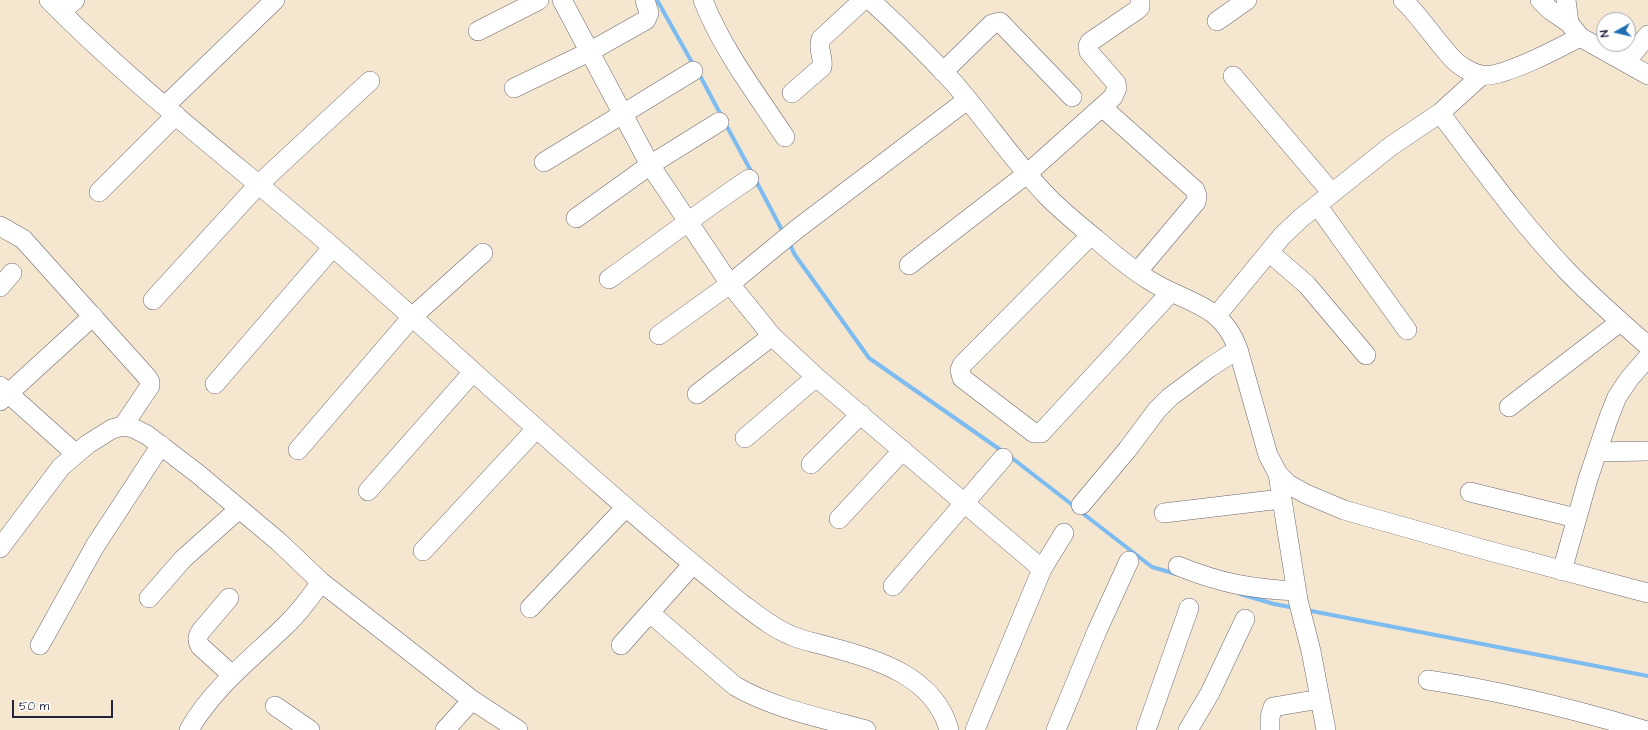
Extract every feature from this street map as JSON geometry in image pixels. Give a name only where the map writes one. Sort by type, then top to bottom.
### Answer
[{"type":"street","points":[[75,0],[55,6],[126,73],[412,316],[536,429],[693,564],[744,606],[770,625],[789,635],[804,641],[864,656],[884,664],[906,676],[924,689],[939,705],[949,730]]},
{"type":"street","points":[[98,192],[170,110],[275,0]]},
{"type":"street","points":[[478,31],[539,0]]},
{"type":"street","points":[[562,0],[650,165],[687,223],[730,284],[772,336],[816,377],[1042,569]]},
{"type":"street","points":[[514,88],[589,52],[646,20],[650,13],[645,0]]},
{"type":"street","points":[[703,0],[710,20],[785,137]]},
{"type":"street","points":[[792,93],[822,67],[823,62],[819,47],[821,39],[863,0]]},
{"type":"street","points":[[870,0],[943,72],[1048,196],[1091,235],[1149,280],[1217,315],[1230,331],[1238,349],[1268,455],[1278,474],[1288,484],[1306,494],[1344,510],[1562,571],[1648,593]]},
{"type":"street","points":[[909,265],[1028,173],[1113,97],[1117,88],[1116,83],[1089,52],[1088,46],[1090,42],[1137,10],[1140,6],[1140,0]]},
{"type":"street","points":[[1217,22],[1247,0]]},
{"type":"street","points":[[1403,0],[1454,60],[1468,70],[1482,75],[1499,73],[1547,54],[1574,30]]},
{"type":"street","points":[[1540,0],[1574,30],[1648,75]]},
{"type":"street","points":[[1566,0],[1574,30]]},
{"type":"street","points":[[943,72],[992,24],[1000,22],[1072,97]]},
{"type":"street","points":[[1626,62],[1648,35]]},
{"type":"street","points":[[544,162],[693,70]]},
{"type":"street","points":[[1217,315],[1282,236],[1331,192],[1391,146],[1440,114],[1482,75]]},
{"type":"street","points":[[1234,76],[1331,192]]},
{"type":"street","points":[[153,300],[258,185],[370,81]]},
{"type":"street","points":[[659,335],[730,284],[790,234],[968,100]]},
{"type":"street","points":[[1102,107],[1195,190],[1197,196],[1196,202],[1138,272]]},
{"type":"street","points":[[1440,114],[1499,191],[1567,271],[1620,322],[1648,346]]},
{"type":"street","points":[[576,218],[650,165],[719,122]]},
{"type":"street","points":[[609,279],[687,223],[702,210],[749,179]]},
{"type":"street","points":[[1317,205],[1406,330]]},
{"type":"street","points":[[0,226],[23,239],[93,316],[150,382],[150,386],[123,426]]},
{"type":"street","points":[[1091,235],[962,365],[960,370],[962,378],[1034,433],[1041,432],[1171,292]]},
{"type":"street","points":[[215,384],[332,247]]},
{"type":"street","points":[[1270,252],[1307,285],[1366,355]]},
{"type":"street","points":[[298,450],[412,316],[483,253]]},
{"type":"street","points":[[76,454],[3,394],[93,316]]},
{"type":"street","points":[[1509,407],[1620,322]]},
{"type":"street","points":[[697,394],[772,336]]},
{"type":"street","points":[[1081,505],[1170,397],[1209,368],[1238,349]]},
{"type":"street","points":[[1562,571],[1576,518],[1597,452],[1617,397],[1629,379],[1648,357]]},
{"type":"street","points":[[368,491],[473,372]]},
{"type":"street","points":[[745,438],[816,377]]},
{"type":"street","points":[[811,464],[860,414]]},
{"type":"street","points":[[0,548],[61,467],[76,454],[112,429],[123,426],[133,428],[161,445],[279,542],[321,582],[472,700],[514,729]]},
{"type":"street","points":[[423,551],[536,429]]},
{"type":"street","points":[[40,646],[95,546],[161,445]]},
{"type":"street","points":[[839,519],[903,450]]},
{"type":"street","points":[[1597,452],[1648,451]]},
{"type":"street","points":[[892,586],[1003,458]]},
{"type":"street","points":[[1278,474],[1281,500],[1299,603],[1312,651],[1326,730]]},
{"type":"street","points":[[1470,492],[1576,518]]},
{"type":"street","points":[[1164,513],[1281,500]]},
{"type":"street","points":[[530,608],[626,507]]},
{"type":"street","points":[[149,598],[183,559],[239,509]]},
{"type":"street","points":[[975,730],[1042,569],[1064,533]]},
{"type":"street","points":[[1056,730],[1097,631],[1130,561]]},
{"type":"street","points":[[621,645],[693,564]]},
{"type":"street","points":[[1178,566],[1205,577],[1235,585],[1260,589],[1299,603]]},
{"type":"street","points":[[189,730],[208,703],[232,675],[304,606],[321,582]]},
{"type":"street","points":[[229,598],[201,631],[198,637],[198,642],[200,646],[232,675]]},
{"type":"street","points":[[1146,730],[1189,608]]},
{"type":"street","points":[[650,613],[735,686],[751,695],[772,703],[866,730]]},
{"type":"street","points":[[1188,730],[1214,687],[1246,619]]},
{"type":"street","points":[[1428,680],[1475,687],[1532,699],[1644,730]]},
{"type":"street","points":[[1270,730],[1270,717],[1273,707],[1320,699]]},
{"type":"street","points":[[445,730],[472,700]]},
{"type":"street","points":[[275,706],[310,730]]},
{"type":"waterway","points":[[657,0],[694,66]]},
{"type":"waterway","points":[[698,72],[722,117]]},
{"type":"waterway","points":[[725,123],[752,173]]},
{"type":"waterway","points":[[755,179],[784,234]]},
{"type":"waterway","points":[[789,243],[795,255],[869,358],[1012,458],[1075,507]]},
{"type":"waterway","points":[[1081,512],[1152,567],[1176,574]]},
{"type":"waterway","points":[[1240,594],[1274,604],[1295,608]]},
{"type":"waterway","points":[[1306,610],[1648,676]]}]
